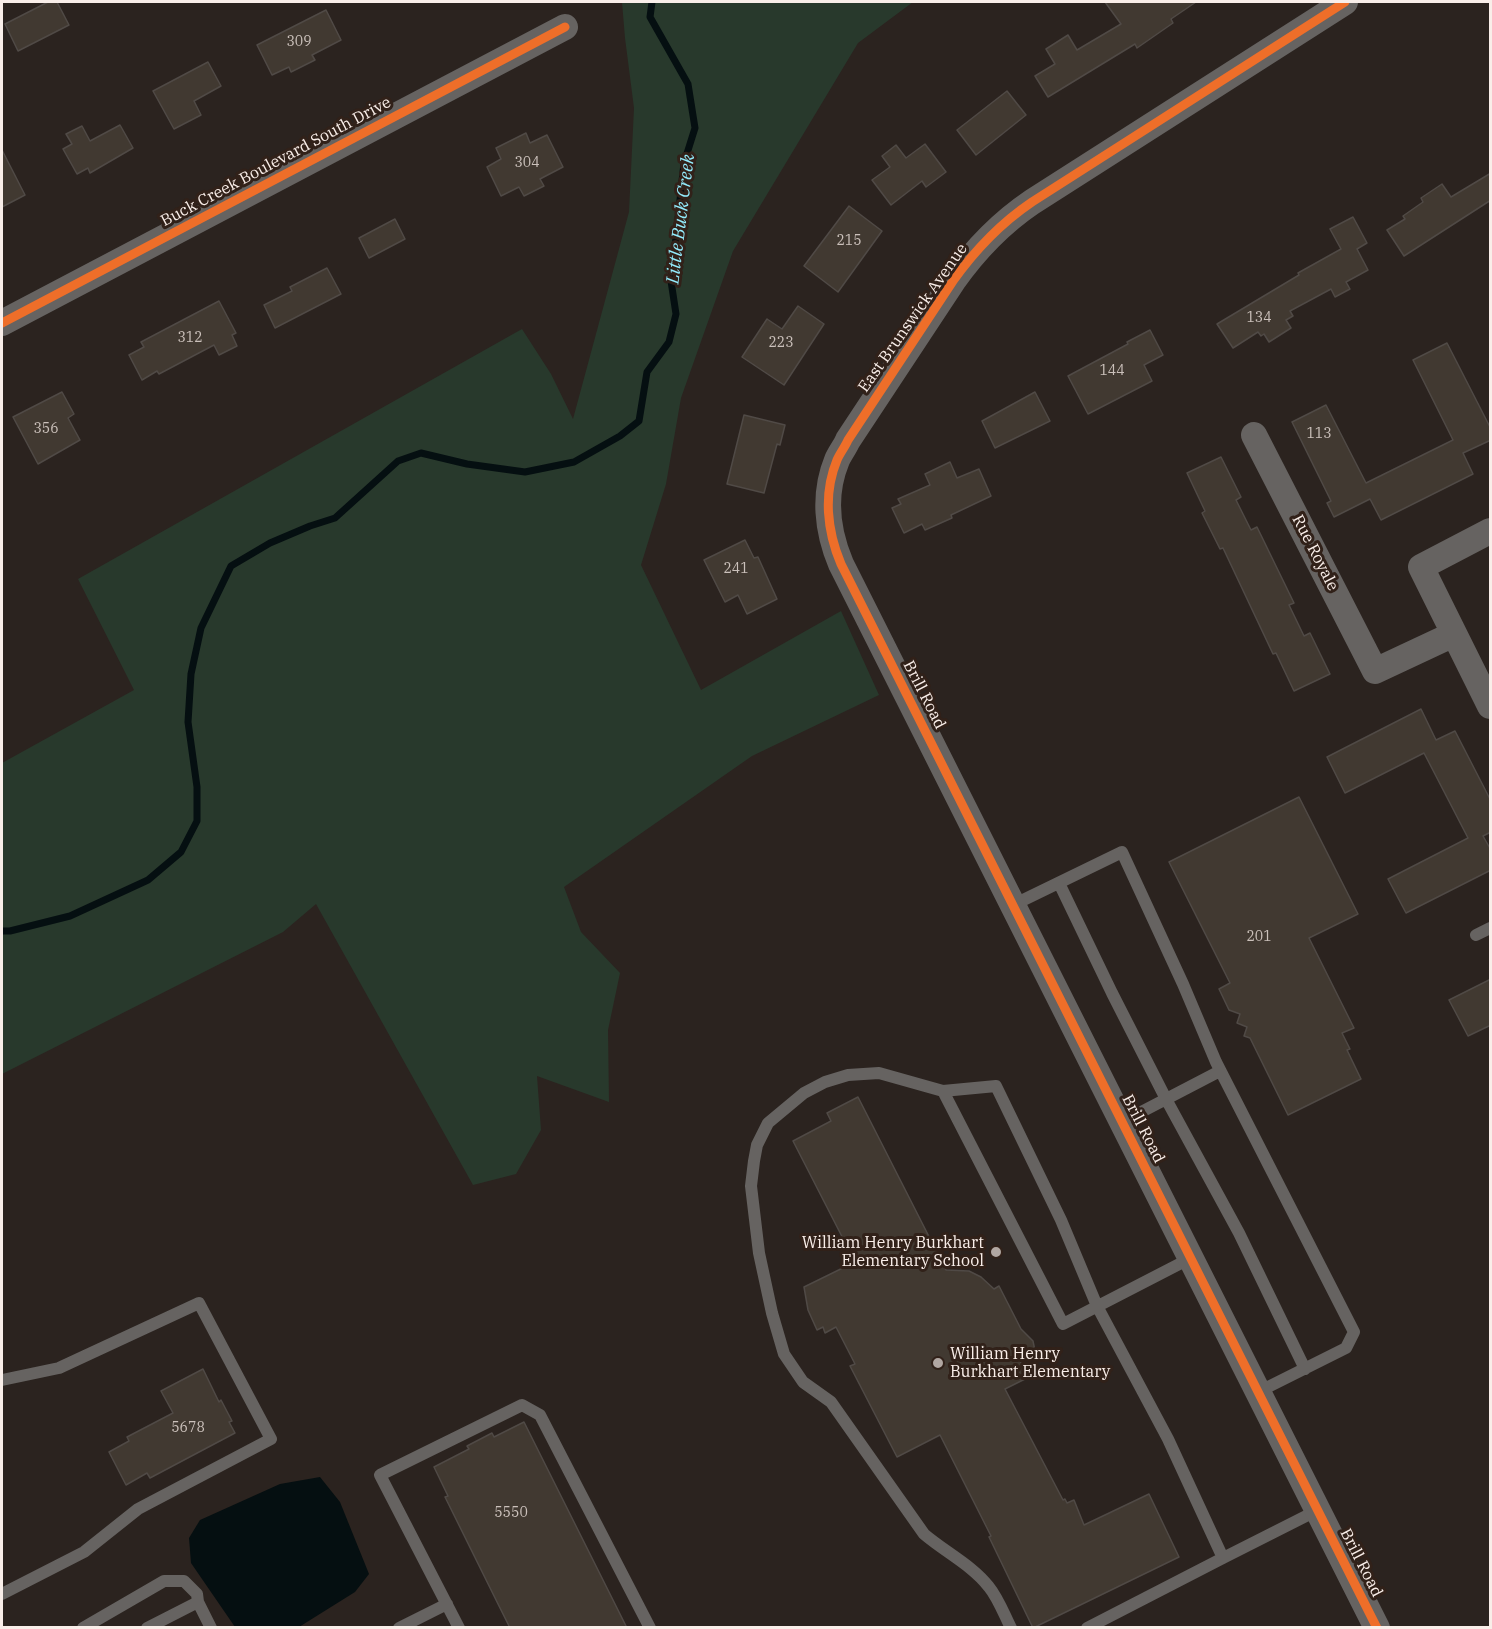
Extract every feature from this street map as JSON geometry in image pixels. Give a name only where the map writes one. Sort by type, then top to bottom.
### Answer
[{"type":"street","name":"East Brunswick Avenue","points":[[882,644],[841,564],[834,545],[828,516],[830,487],[835,466],[848,440],[953,281],[978,248],[1024,208],[1345,2]]},
{"type":"street","name":"Buck Creek Boulevard South Drive","points":[[2,323],[566,27]]},
{"type":"street","name":"Rue Royale","points":[[1254,435],[1375,671],[1454,634]]},
{"type":"street","points":[[1491,531],[1421,567],[1491,706]]},
{"type":"street","name":"Brill Road","points":[[882,644],[1377,1628]]},
{"type":"lane","points":[[1013,905],[1122,852],[1221,1071],[1354,1332],[1346,1348],[1258,1392]]},
{"type":"lane","points":[[1059,883],[1112,993],[1166,1099],[1239,1233],[1305,1368]]},
{"type":"lane","points":[[1476,935],[1491,928]]},
{"type":"lane","points":[[1122,1122],[1221,1071]]},
{"type":"lane","points":[[1011,1628],[991,1588],[972,1568],[924,1534],[903,1508],[860,1441],[831,1402],[803,1382],[784,1354],[759,1253],[752,1186],[754,1161],[757,1145],[768,1123],[783,1108],[825,1082],[848,1075],[879,1073],[943,1091],[996,1086],[1061,1220],[1097,1306],[1168,1439],[1222,1558]]},
{"type":"lane","points":[[943,1091],[1063,1324],[1191,1258]]},
{"type":"lane","points":[[2,1380],[59,1368],[199,1303],[270,1439],[138,1509],[84,1552],[2,1594]]},
{"type":"lane","points":[[459,1628],[380,1475],[522,1405],[540,1415],[650,1628]]},
{"type":"lane","points":[[1087,1628],[1318,1509]]},
{"type":"lane","points":[[82,1628],[164,1581],[184,1581],[197,1594],[198,1602],[211,1628]]},
{"type":"lane","points":[[147,1628],[198,1602]]},
{"type":"lane","points":[[399,1628],[447,1604]]},
{"type":"green space","points":[[622,2],[913,2],[858,43],[733,251],[681,398],[666,484],[641,565],[701,690],[841,611],[879,695],[752,756],[564,887],[581,932],[620,973],[608,1030],[609,1102],[537,1076],[541,1130],[516,1174],[473,1185],[316,904],[283,932],[2,1074],[2,763],[134,690],[78,579],[522,329],[551,374],[573,419],[629,212],[634,108]]},
{"type":"shaded area","points":[[320,1477],[340,1502],[369,1574],[355,1592],[299,1627],[235,1627],[191,1563],[189,1538],[200,1520],[280,1484]]},
{"type":"building","points":[[48,2],[57,2],[69,25],[18,51],[5,24]]},
{"type":"building","points":[[1105,2],[1196,2],[1171,19],[1173,23],[1137,48],[1135,44],[1048,97],[1035,76],[1055,64],[1046,49],[1068,35],[1077,50],[1121,24]]},
{"type":"building","points":[[326,10],[341,40],[312,55],[315,60],[291,72],[289,67],[272,75],[257,45]]},
{"type":"building","points":[[208,62],[221,86],[194,101],[201,115],[174,129],[153,91]]},
{"type":"building","points":[[1007,91],[1026,115],[976,155],[957,130]]},
{"type":"building","points":[[120,125],[133,148],[90,173],[88,168],[77,174],[63,149],[72,144],[66,134],[82,126],[90,141]]},
{"type":"building","points":[[526,133],[530,143],[547,135],[563,167],[540,179],[544,186],[524,196],[519,187],[501,196],[487,167],[501,159],[496,148]]},
{"type":"building","points":[[925,144],[946,172],[926,187],[922,181],[891,205],[872,180],[890,167],[882,156],[896,145],[906,158]]},
{"type":"building","points":[[2,150],[25,195],[2,207]]},
{"type":"building","points":[[1491,173],[1491,200],[1404,256],[1387,230],[1405,219],[1403,216],[1423,202],[1421,198],[1442,184],[1451,197]]},
{"type":"building","points":[[849,206],[882,231],[838,292],[804,266]]},
{"type":"building","points":[[1353,217],[1367,243],[1357,249],[1368,270],[1346,282],[1350,289],[1335,297],[1331,289],[1290,311],[1293,316],[1286,320],[1291,328],[1269,342],[1264,334],[1261,336],[1258,332],[1233,348],[1217,324],[1341,249],[1330,229]]},
{"type":"building","points":[[395,219],[405,239],[369,258],[359,238]]},
{"type":"building","points":[[327,268],[341,294],[275,328],[264,305],[292,291],[290,287]]},
{"type":"building","points":[[219,301],[236,333],[232,335],[237,346],[219,355],[214,345],[159,374],[157,371],[142,380],[129,355],[144,347],[141,342]]},
{"type":"building","points":[[798,306],[824,324],[784,385],[742,357],[767,319],[782,329]]},
{"type":"building","points":[[1150,330],[1163,355],[1144,365],[1152,381],[1088,414],[1068,376]]},
{"type":"building","points":[[1447,343],[1491,429],[1491,440],[1463,453],[1473,474],[1381,520],[1370,499],[1334,517],[1327,503],[1331,501],[1292,422],[1326,405],[1366,483],[1453,440],[1413,360]]},
{"type":"building","points":[[62,392],[74,414],[68,418],[80,440],[38,464],[13,417]]},
{"type":"building","points":[[1035,392],[1050,421],[995,448],[982,421]]},
{"type":"building","points":[[744,415],[785,425],[780,445],[777,444],[764,493],[727,484]]},
{"type":"building","points":[[1221,457],[1241,497],[1236,500],[1251,530],[1257,527],[1294,603],[1289,605],[1304,636],[1310,633],[1330,674],[1294,691],[1276,653],[1273,654],[1223,548],[1220,549],[1202,513],[1205,511],[1187,473]]},
{"type":"building","points":[[950,462],[957,478],[979,469],[991,496],[925,530],[922,524],[904,533],[892,508],[901,504],[898,499],[930,485],[925,474]]},
{"type":"building","points":[[745,540],[754,558],[758,557],[777,599],[747,614],[738,595],[725,602],[704,560]]},
{"type":"building","points":[[1421,709],[1436,740],[1455,731],[1491,801],[1491,832],[1483,836],[1491,850],[1491,870],[1406,913],[1388,879],[1468,838],[1424,753],[1345,793],[1327,757]]},
{"type":"building","points":[[1299,797],[1358,914],[1309,938],[1354,1028],[1342,1033],[1350,1049],[1347,1050],[1361,1079],[1288,1115],[1250,1038],[1244,1036],[1247,1027],[1237,1023],[1240,1014],[1229,1010],[1219,989],[1230,983],[1169,862]]},
{"type":"building","points":[[1491,979],[1491,1025],[1468,1036],[1449,1000]]},
{"type":"building","name":"William Henry Burkhart Elementary","points":[[858,1097],[946,1270],[969,1271],[981,1277],[994,1289],[999,1286],[1021,1329],[1033,1341],[1035,1351],[1019,1359],[1029,1377],[1005,1389],[1063,1500],[1065,1499],[1067,1503],[1074,1500],[1084,1525],[1149,1494],[1179,1557],[1033,1628],[989,1537],[991,1536],[940,1435],[897,1457],[850,1366],[855,1364],[836,1327],[825,1333],[823,1327],[817,1330],[808,1310],[804,1287],[855,1262],[793,1141],[831,1121],[827,1113]]},
{"type":"building","points":[[203,1369],[219,1402],[221,1400],[232,1421],[229,1422],[235,1433],[150,1478],[147,1473],[126,1485],[109,1452],[129,1441],[127,1437],[173,1413],[161,1391]]},
{"type":"building","points":[[524,1422],[627,1628],[510,1628],[499,1606],[445,1497],[448,1496],[434,1467],[469,1449],[467,1446],[492,1433],[494,1437]]},
{"type":"waterway","name":"Little Buck Creek","points":[[2,931],[70,916],[148,880],[181,852],[197,821],[197,787],[188,722],[191,674],[201,628],[231,566],[270,543],[335,518],[398,461],[421,453],[467,464],[525,472],[574,462],[620,436],[639,421],[647,372],[669,342],[676,314],[671,281],[684,163],[695,128],[688,84],[650,17],[652,2]]},
{"type":"cycle path","points":[[1345,2],[1032,202],[989,238],[953,281],[838,457],[830,486],[828,512],[832,539],[841,564],[1377,1628]]},
{"type":"cycle path","points":[[2,323],[565,27]]},
{"type":"place","name":"William Henry Burkhart Elementary School","points":[[996,1252]]},
{"type":"place","name":"William Henry Burkhart Elementary","points":[[938,1363]]}]
